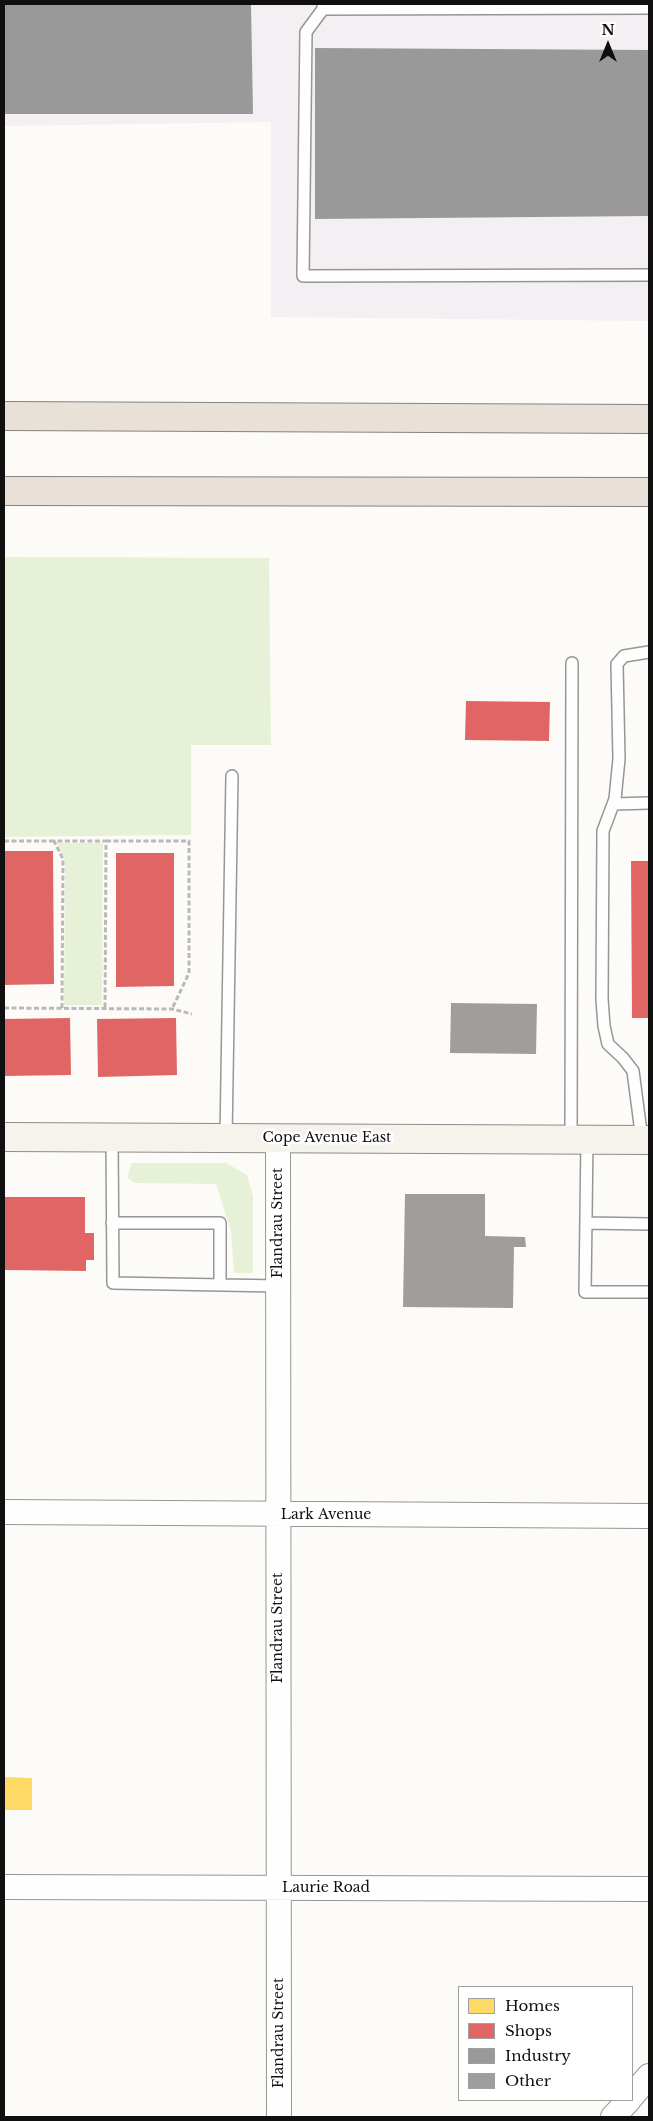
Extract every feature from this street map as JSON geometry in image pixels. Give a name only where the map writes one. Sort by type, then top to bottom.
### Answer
[{"type":"highway","points":[[4,416],[649,419]]},
{"type":"highway","points":[[4,491],[649,492]]},
{"type":"street","name":"Cope Avenue East","points":[[4,1137],[646,1140]]},
{"type":"street","name":"Flandrau Street","points":[[278,1138],[279,2117]]},
{"type":"street","name":"Lark Avenue","points":[[4,1512],[649,1516]]},
{"type":"street","name":"Laurie Road","points":[[4,1887],[649,1890]]},
{"type":"street","points":[[633,2095],[649,2076]]},
{"type":"street","points":[[613,2117],[627,2101]]},
{"type":"lane","points":[[649,8],[322,6],[306,32],[304,276],[649,275]]},
{"type":"lane","points":[[646,1140],[634,1071],[608,1044],[604,1026],[602,1000],[603,831],[613,804],[619,759],[617,664],[624,656],[649,652]]},
{"type":"lane","points":[[572,663],[579,1140],[586,1223],[585,1292],[649,1292]]},
{"type":"lane","points":[[226,1138],[232,776]]},
{"type":"lane","points":[[613,804],[649,803]]},
{"type":"lane","points":[[112,1137],[113,1283],[278,1286]]},
{"type":"lane","points":[[112,1223],[220,1223],[220,1284]]},
{"type":"lane","points":[[586,1223],[649,1224]]},
{"type":"path","points":[[4,841],[189,841],[189,974],[172,1009]]},
{"type":"path","points":[[54,841],[63,859],[62,1008]]},
{"type":"path","points":[[105,1008],[106,841]]},
{"type":"path","points":[[4,1008],[172,1009],[192,1014]]},
{"type":"shaded area","points":[[4,4],[649,4],[649,321],[271,317],[271,122],[4,126]]},
{"type":"green space","points":[[4,557],[269,558],[271,745],[191,745],[191,835],[4,837]]},
{"type":"green space","points":[[57,843],[103,843],[102,1005],[64,1005],[65,860]]},
{"type":"green space","points":[[132,1163],[226,1163],[247,1175],[253,1196],[253,1273],[234,1273],[231,1231],[216,1184],[134,1183],[127,1177]]},
{"type":"building: Homes","points":[[4,1777],[32,1778],[32,1810],[4,1810]]},
{"type":"building: Shops","points":[[466,701],[550,702],[549,741],[465,740]]},
{"type":"building: Shops","points":[[4,851],[53,851],[54,984],[4,985]]},
{"type":"building: Shops","points":[[116,853],[174,853],[174,986],[116,987]]},
{"type":"building: Shops","points":[[631,861],[649,861],[649,1018],[632,1018]]},
{"type":"building: Shops","points":[[70,1018],[71,1075],[4,1076],[4,1019]]},
{"type":"building: Shops","points":[[176,1018],[177,1075],[98,1077],[97,1019]]},
{"type":"building: Shops","points":[[4,1197],[85,1197],[85,1233],[94,1233],[94,1260],[86,1260],[86,1271],[4,1270]]},
{"type":"building: Industry","points":[[4,4],[251,4],[253,114],[4,114]]},
{"type":"building: Industry","points":[[315,48],[649,50],[649,216],[315,219]]},
{"type":"building: Other","points":[[451,1003],[537,1004],[536,1054],[450,1053]]},
{"type":"building: Other","points":[[405,1194],[485,1194],[485,1236],[525,1237],[526,1247],[514,1247],[513,1308],[403,1307]]}]
